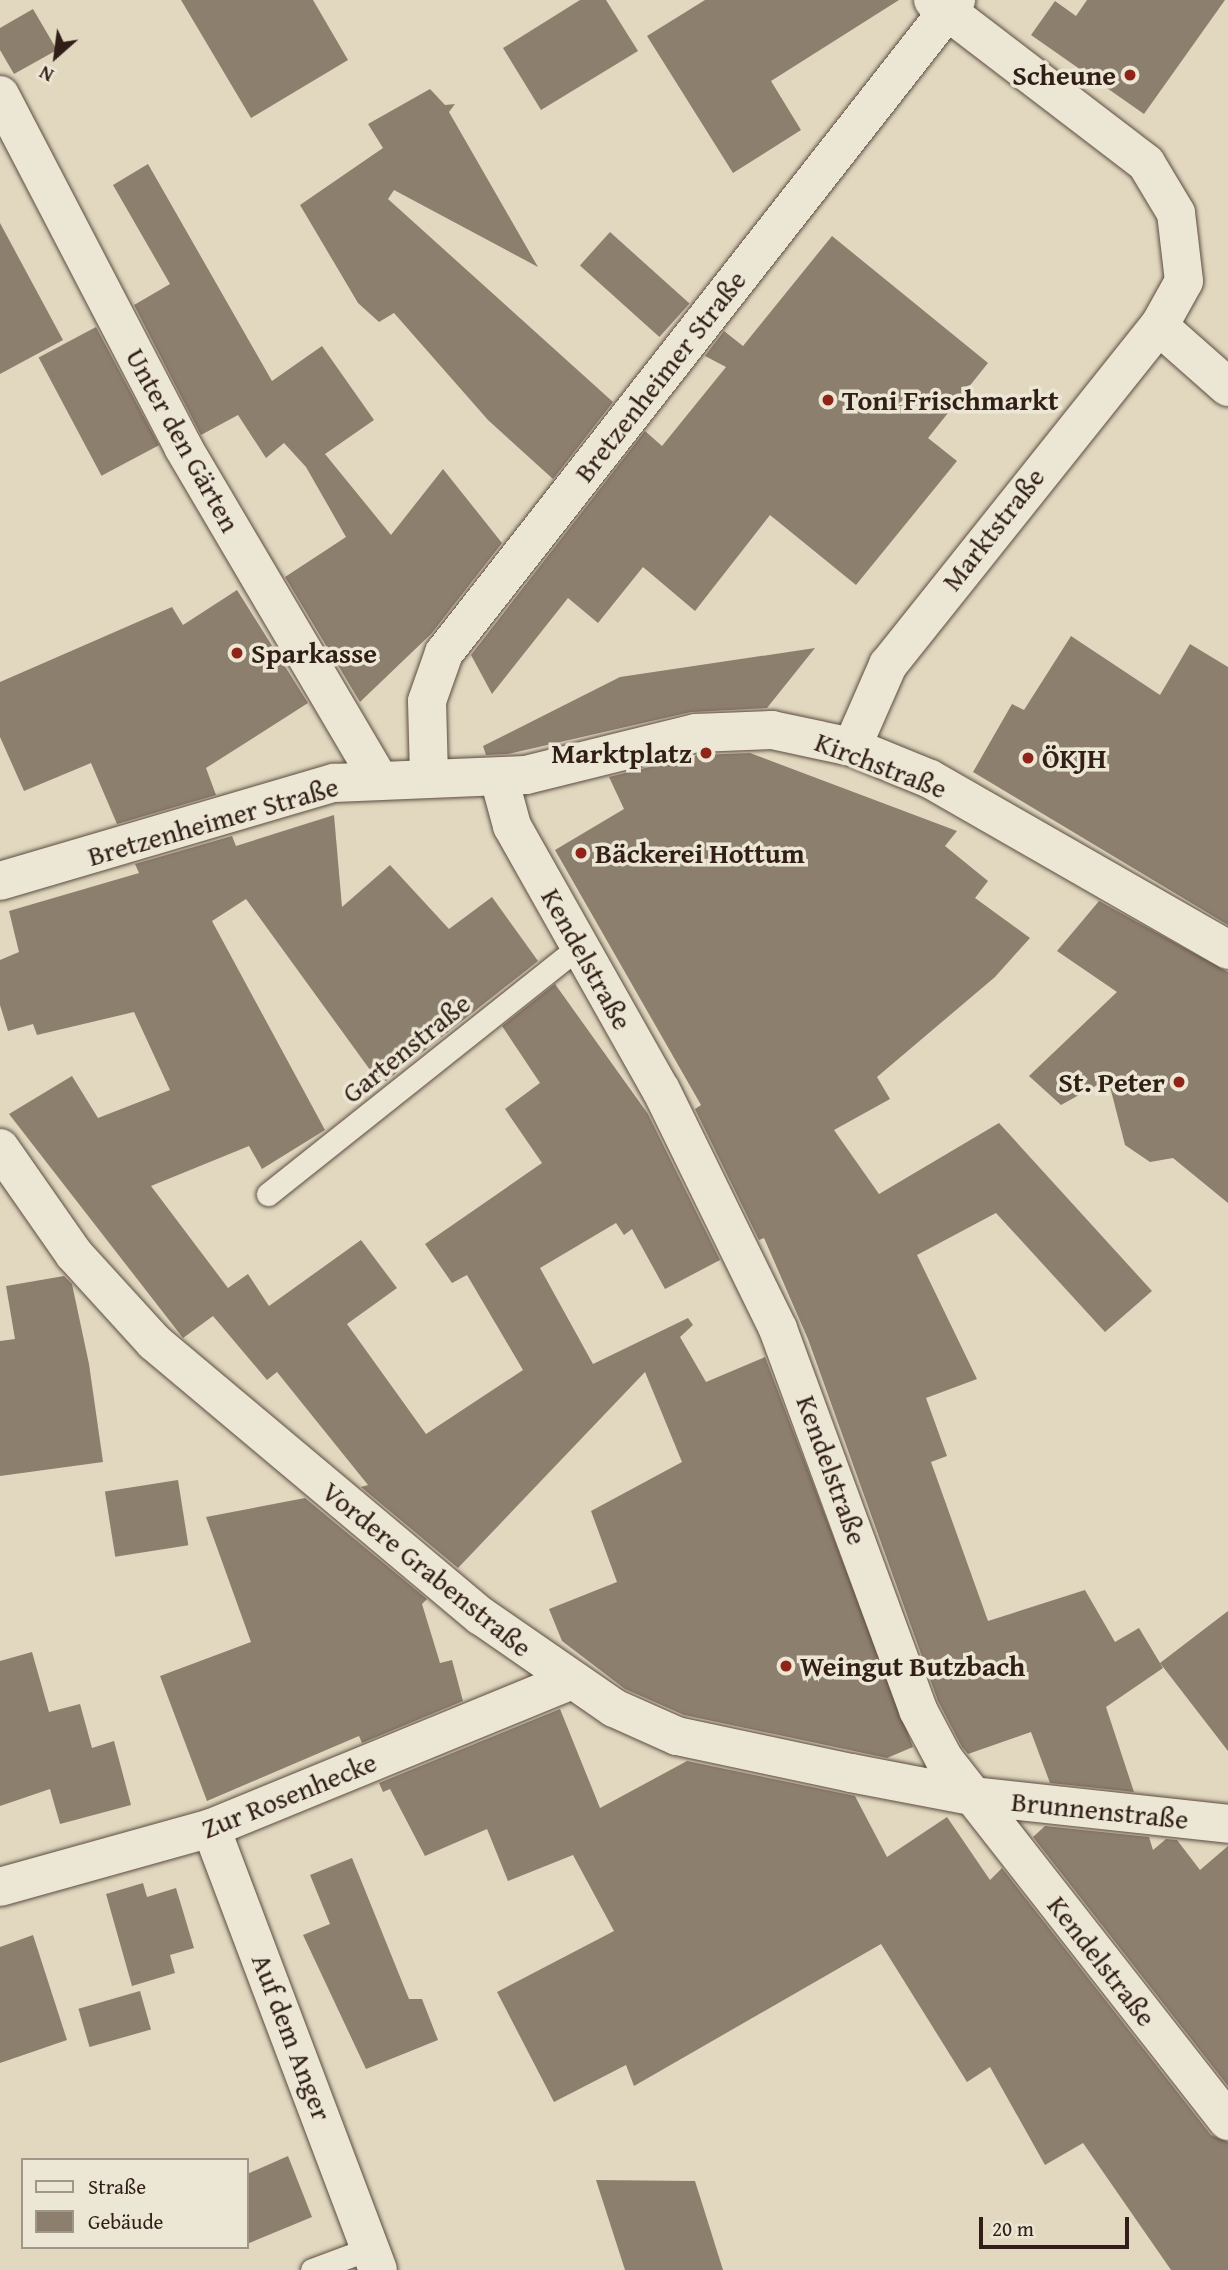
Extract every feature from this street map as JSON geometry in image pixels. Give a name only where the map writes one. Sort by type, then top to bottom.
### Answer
[{"type":"street","name":"Bretzenheimer Straße","points":[[429,777],[427,701],[444,653],[821,173],[945,4]]},
{"type":"street","name":"Marktstraße","points":[[852,747],[888,665],[1177,300],[1184,260],[1182,235],[1161,181],[1126,142],[945,4]]},
{"type":"street","name":"Unter den Gärten","points":[[0,95],[183,447],[378,778]]},
{"type":"street","points":[[1159,326],[1228,387]]},
{"type":"street","name":"Kirchstraße","points":[[499,778],[696,733],[772,730],[852,747],[930,779],[1061,849],[1228,950]]},
{"type":"street","name":"Bretzenheimer Straße","points":[[0,881],[334,783],[378,778],[499,778]]},
{"type":"street","name":"Kendelstraße","points":[[499,778],[502,806],[661,1090],[778,1329],[918,1710],[972,1796],[1228,2122]]},
{"type":"street","name":"Vordere Grabenstraße","points":[[0,1149],[74,1254],[153,1342],[481,1616],[570,1681],[677,1735],[972,1796]]},
{"type":"street","name":"Zur Rosenhecke","points":[[0,1887],[211,1828],[570,1681]]},
{"type":"street","name":"Brunnenstraße","points":[[972,1796],[1228,1824]]},
{"type":"street","name":"Auf dem Anger","points":[[211,1828],[374,2259]]},
{"type":"lane","name":"Gartenstraße","points":[[268,1194],[580,946]]},
{"type":"lane","name":"Auf dem Anger","points":[[312,2270],[374,2259]]},
{"type":"building","points":[[181,0],[313,0],[348,60],[251,118]]},
{"type":"building","points":[[580,0],[606,0],[638,51],[541,110],[503,48]]},
{"type":"building","points":[[705,0],[899,0],[771,81],[801,130],[733,173],[647,36]]},
{"type":"building","name":"Scheune","points":[[1087,0],[1225,0],[1144,114],[1031,35],[1055,1],[1076,16]]},
{"type":"building","points":[[33,9],[57,50],[14,74],[0,50],[0,28]]},
{"type":"building","points":[[430,89],[445,105],[455,104],[449,112],[538,267],[394,190],[388,199],[613,402],[553,479],[488,420],[394,313],[379,322],[358,303],[300,205],[383,148],[368,124]]},
{"type":"building","points":[[148,164],[272,381],[322,346],[374,420],[325,454],[391,535],[443,469],[502,543],[431,634],[360,702],[285,577],[346,537],[306,467],[284,443],[266,458],[238,415],[201,435],[134,305],[170,284],[113,185]]},
{"type":"building","points":[[0,223],[63,340],[0,374]]},
{"type":"building","points":[[610,232],[690,304],[659,337],[580,265]]},
{"type":"building","name":"Toni Frischmarkt","points":[[832,236],[988,363],[928,438],[957,461],[856,585],[770,515],[695,611],[643,567],[598,623],[568,598],[492,694],[471,655],[645,431],[662,446],[726,367],[705,356],[724,331],[743,346]]},
{"type":"building","points":[[96,327],[159,445],[102,476],[39,358]]},
{"type":"building","points":[[237,590],[308,703],[206,768],[216,795],[117,824],[91,763],[24,791],[0,737],[0,682],[172,607],[183,625]]},
{"type":"building","points":[[1071,636],[1160,695],[1190,644],[1228,667],[1228,925],[973,772],[1012,704],[1024,710]]},
{"type":"building","points":[[815,648],[767,708],[691,712],[508,754],[486,755],[483,746],[620,677]]},
{"type":"building","points":[[750,753],[957,831],[945,846],[988,881],[975,898],[1030,938],[995,977],[877,1077],[890,1099],[834,1130],[879,1194],[999,1123],[1152,1291],[1105,1332],[996,1213],[917,1255],[977,1379],[926,1398],[947,1456],[931,1462],[988,1621],[1085,1590],[1115,1642],[1139,1628],[1163,1668],[1106,1707],[1134,1792],[1050,1783],[1031,1732],[968,1754],[962,1747],[938,1701],[808,1339],[764,1238],[759,1240],[695,1109],[701,1105],[555,850],[624,809],[609,777],[699,755]]},
{"type":"building","points":[[334,815],[342,907],[390,865],[449,929],[492,897],[538,961],[381,1085],[246,899],[212,921],[325,1130],[262,1169],[249,1146],[151,1186],[228,1288],[248,1274],[269,1306],[361,1240],[397,1288],[347,1324],[426,1434],[523,1370],[467,1275],[452,1283],[425,1244],[542,1163],[505,1109],[540,1083],[502,1026],[555,984],[648,1114],[720,1260],[665,1289],[632,1229],[624,1235],[616,1223],[540,1268],[593,1364],[688,1318],[693,1325],[680,1337],[706,1382],[765,1357],[913,1747],[887,1758],[684,1715],[625,1689],[562,1641],[549,1609],[617,1582],[591,1511],[682,1462],[645,1372],[458,1568],[361,1487],[368,1485],[277,1372],[267,1380],[213,1316],[183,1338],[9,1114],[72,1076],[98,1118],[170,1090],[134,1012],[37,1035],[33,1024],[8,1031],[0,1005],[0,960],[19,952],[9,911],[139,873],[135,864],[232,836],[236,846]]},
{"type":"building","points":[[1099,901],[1228,972],[1228,1203],[1173,1158],[1150,1162],[1125,1145],[1108,1079],[1061,1105],[1029,1076],[1117,992],[1057,951]]},
{"type":"building","points":[[64,1276],[72,1284],[89,1364],[103,1462],[0,1476],[0,1341],[15,1339],[6,1286]]},
{"type":"building","points":[[178,1480],[188,1545],[115,1557],[105,1492]]},
{"type":"building","points":[[305,1498],[427,1599],[422,1604],[440,1663],[452,1660],[463,1701],[362,1743],[359,1736],[207,1801],[160,1676],[251,1642],[206,1517]]},
{"type":"building","points":[[1228,1611],[1228,1751],[1160,1663]]},
{"type":"building","points":[[32,1652],[49,1712],[80,1704],[92,1748],[114,1741],[131,1805],[60,1824],[50,1789],[0,1806],[0,1661]]},
{"type":"building","points":[[560,1709],[600,1808],[687,1761],[855,1796],[887,1857],[947,1817],[990,1880],[1002,1868],[1211,2135],[1228,2142],[1228,2270],[1171,2270],[1083,2143],[1045,2165],[990,2067],[967,2082],[881,1944],[634,2086],[626,2065],[554,2102],[497,1992],[614,1931],[573,1855],[508,1881],[487,1829],[425,1856],[390,1789],[383,1792],[379,1783]]},
{"type":"building","points":[[1045,1826],[1149,1837],[1153,1850],[1166,1839],[1177,1840],[1200,1870],[1228,1846],[1228,2086],[1033,1837]]},
{"type":"building","points":[[352,1858],[409,1999],[422,1999],[438,2040],[366,2069],[303,1935],[330,1924],[310,1875]]},
{"type":"building","points":[[143,1883],[147,1897],[176,1888],[194,1948],[170,1955],[175,1973],[132,1986],[106,1894]]},
{"type":"building","points":[[33,1935],[67,2040],[0,2063],[0,1947]]},
{"type":"building","points":[[140,1991],[151,2029],[90,2047],[78,2009]]},
{"type":"building","points":[[288,2156],[312,2217],[248,2244],[248,2174]]},
{"type":"building","points":[[596,2180],[695,2181],[723,2270],[625,2270]]},
{"type":"place","name":"Scheune","points":[[1130,75]]},
{"type":"place","name":"Toni Frischmarkt","points":[[828,400]]},
{"type":"place","name":"Sparkasse","points":[[237,653]]},
{"type":"place","name":"Marktplatz","points":[[706,753]]},
{"type":"place","name":"ÖKJH","points":[[1028,758]]},
{"type":"place","name":"Bäckerei Hottum","points":[[581,853]]},
{"type":"place","name":"St. Peter","points":[[1179,1082]]},
{"type":"place","name":"Weingut Butzbach","points":[[786,1666]]}]
